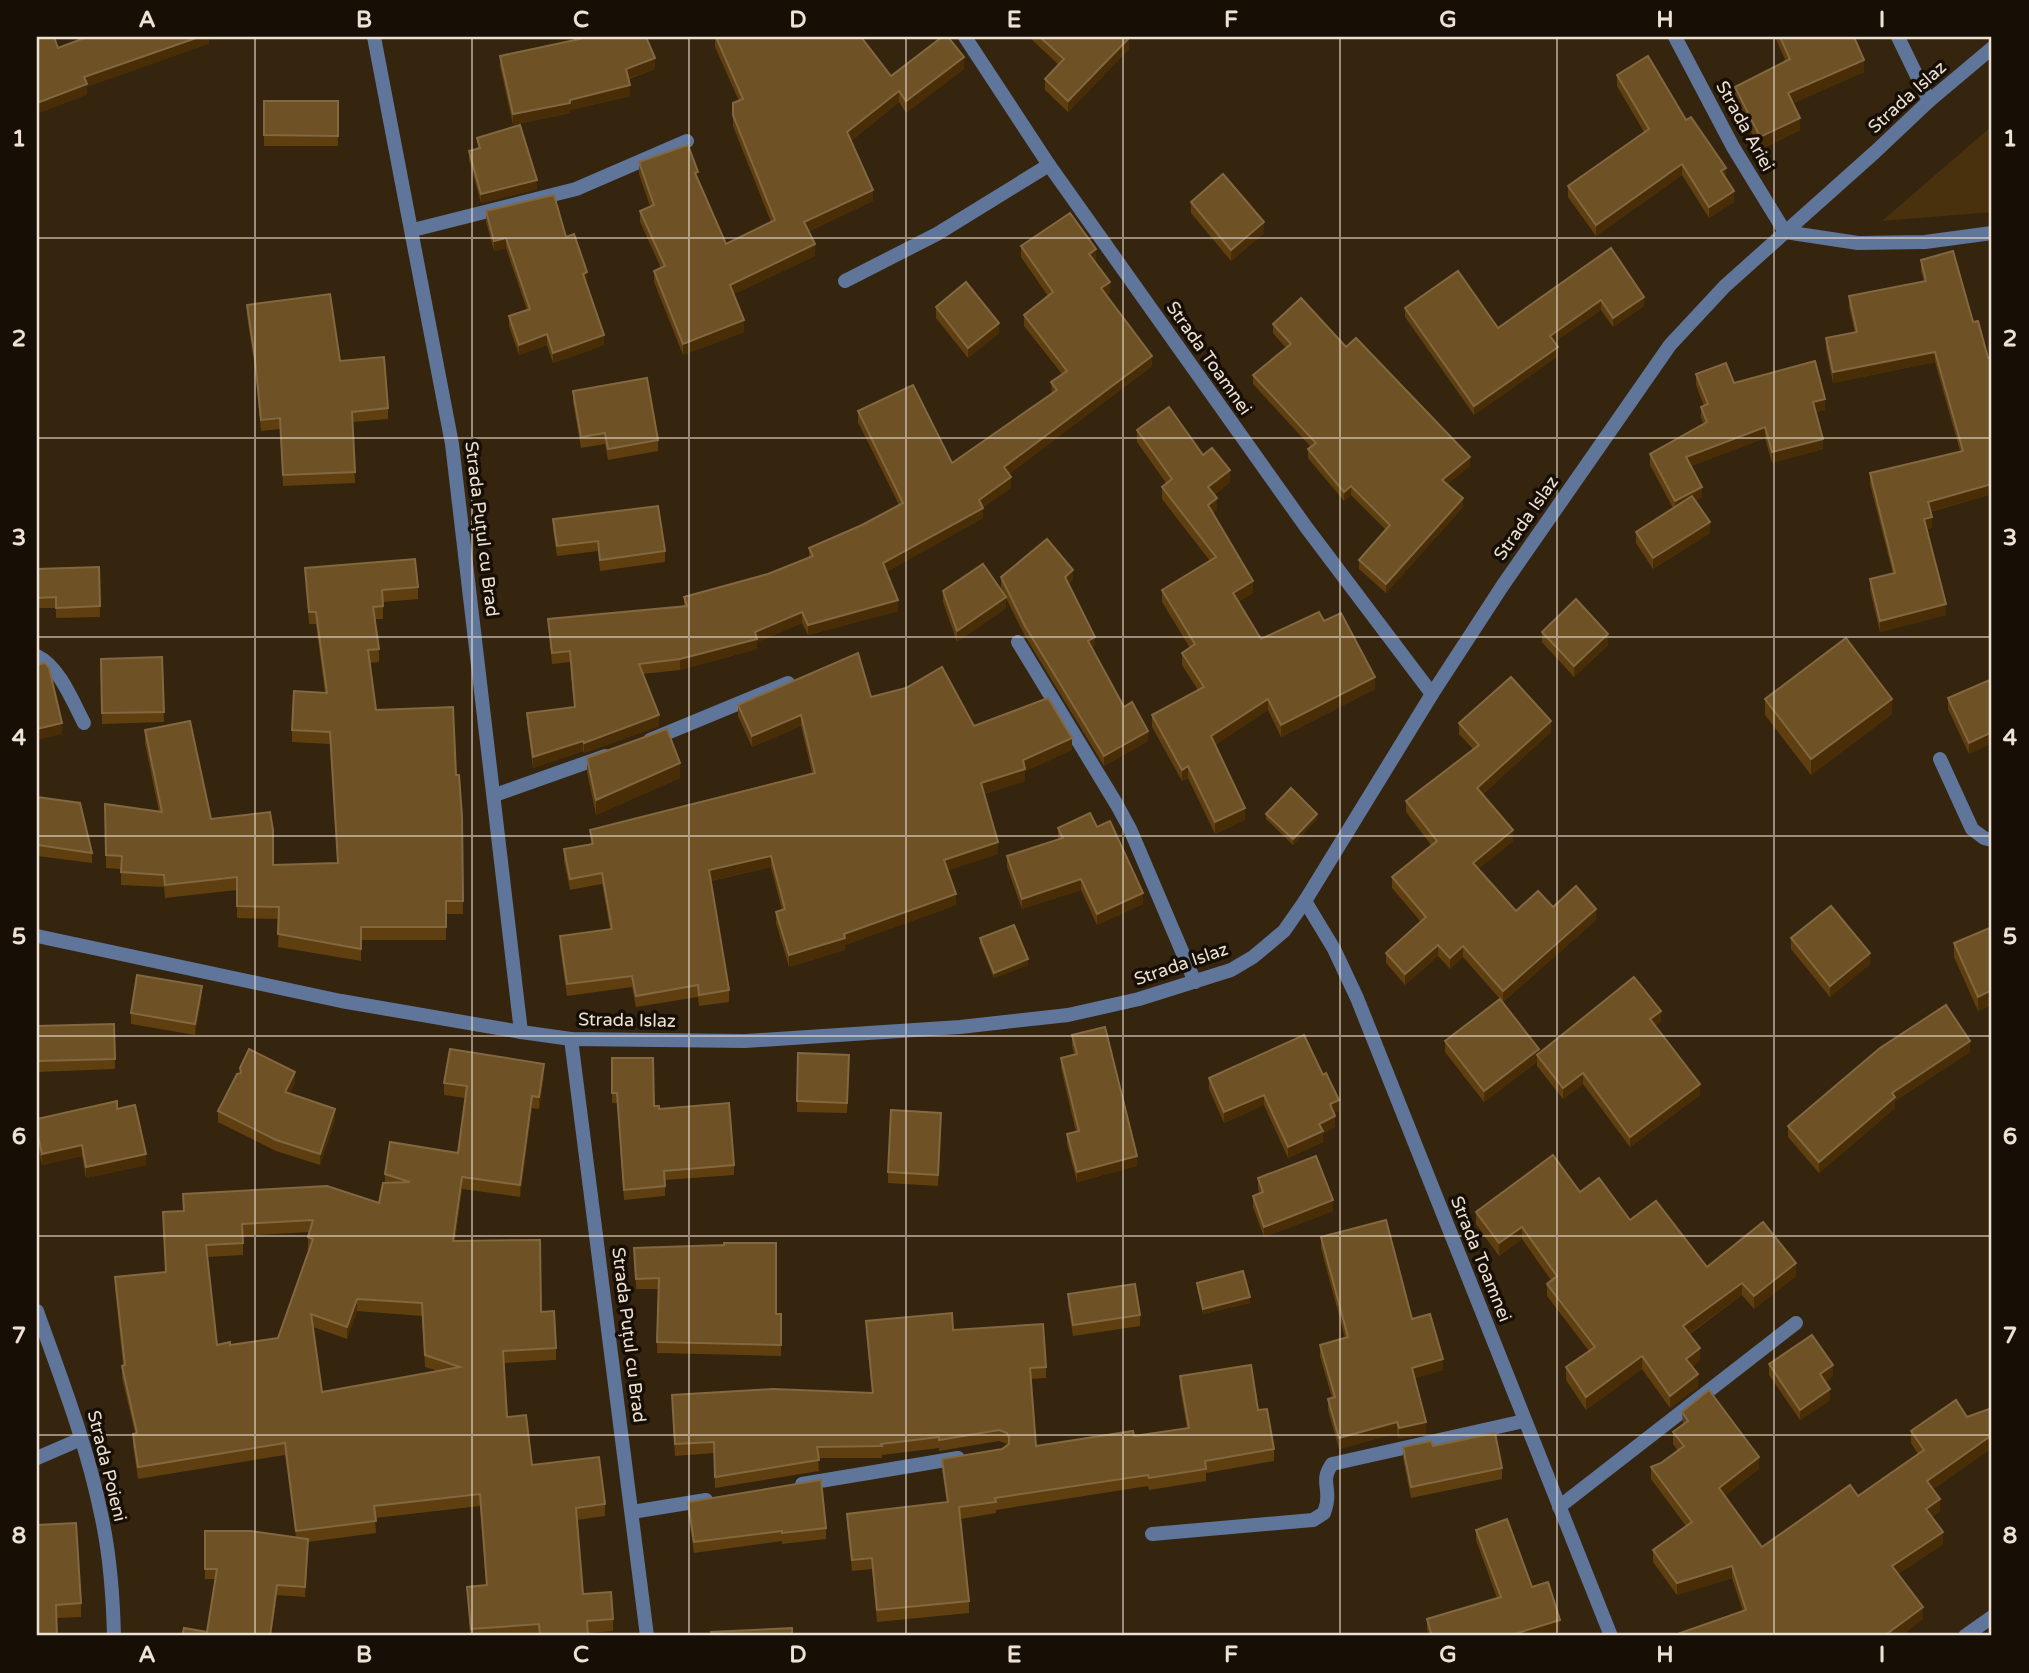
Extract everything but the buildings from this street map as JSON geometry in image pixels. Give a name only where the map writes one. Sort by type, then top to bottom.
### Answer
[{"type":"street","name":"Strada Puțul cu Brad","points":[[374,37],[452,444],[521,1031]]},
{"type":"street","name":"Strada Toamnei","points":[[965,37],[1049,165],[1306,527],[1432,694]]},
{"type":"street","name":"Strada Ariei","points":[[1675,37],[1733,147],[1785,232]]},
{"type":"street","points":[[1898,37],[1929,101]]},
{"type":"street","name":"Strada Islaz","points":[[37,936],[341,1001],[571,1038],[745,1041],[960,1027],[1068,1015],[1139,999],[1231,970],[1253,957],[1284,931],[1503,584],[1670,345],[1725,286],[1929,101],[1992,48]]},
{"type":"street","points":[[413,230],[576,189],[687,141]]},
{"type":"street","points":[[845,281],[937,234],[1049,165]]},
{"type":"street","points":[[1785,232],[1858,243],[1925,242],[1992,233]]},
{"type":"street","points":[[1018,642],[1130,829],[1195,982]]},
{"type":"street","points":[[37,656],[55,671],[84,723]]},
{"type":"street","points":[[495,795],[628,748],[788,683]]},
{"type":"street","points":[[1940,759],[1972,830],[1992,840]]},
{"type":"street","name":"Strada Toamnei","points":[[1305,901],[1334,949],[1357,998],[1611,1636]]},
{"type":"street","name":"Strada Puțul cu Brad","points":[[571,1038],[647,1636]]},
{"type":"street","name":"Strada Poieni","points":[[37,1311],[68,1397],[101,1514],[113,1592],[114,1636]]},
{"type":"street","points":[[1559,1507],[1796,1323]]},
{"type":"street","points":[[1152,1534],[1313,1520],[1324,1513],[1328,1499],[1326,1472],[1332,1464],[1524,1420]]},
{"type":"street","points":[[37,1458],[81,1439]]},
{"type":"street","points":[[782,1487],[973,1456]]},
{"type":"street","points":[[632,1512],[713,1498]]},
{"type":"street","points":[[1969,1635],[1992,1617]]},
{"type":"shaded area","points":[[1992,126],[1992,212],[1882,221]]}]
